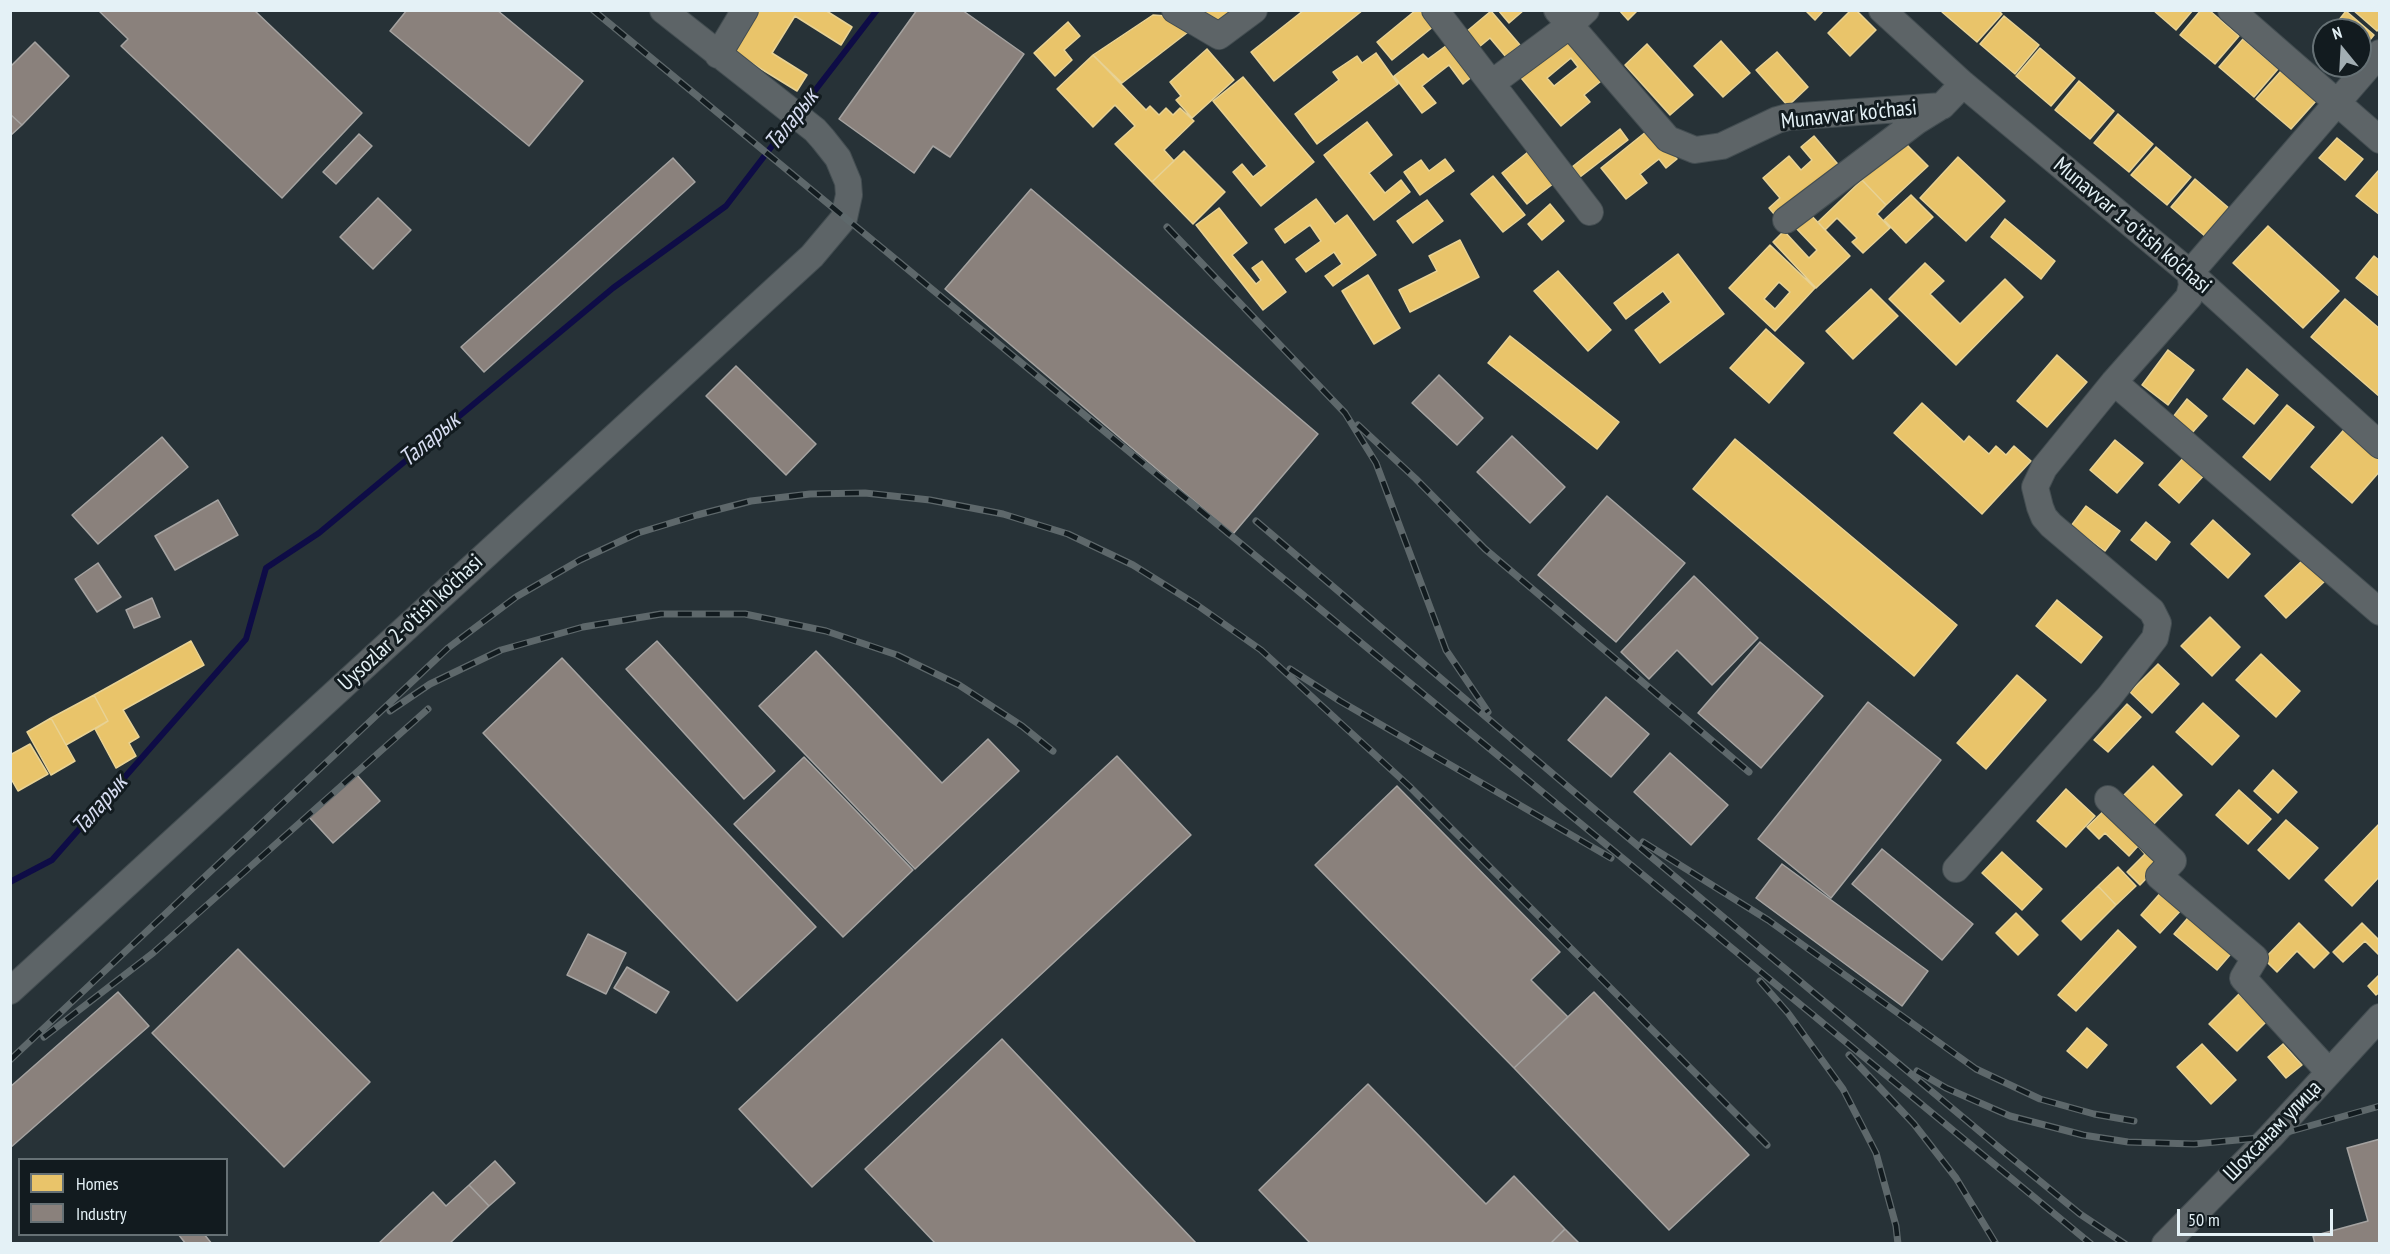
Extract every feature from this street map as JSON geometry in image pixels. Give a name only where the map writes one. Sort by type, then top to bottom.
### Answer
[{"type":"street","name":"Uysozlar 2-o'tish ko'chasi","points":[[10,991],[812,256],[844,218],[849,195],[844,170],[838,158],[815,130],[663,10]]},
{"type":"street","points":[[718,55],[745,10]]},
{"type":"street","points":[[1176,10],[1219,36],[1254,10]]},
{"type":"street","points":[[1435,10],[1590,212]]},
{"type":"street","name":"Munavvar 1-o'tish ko'chasi","points":[[1882,10],[1963,84],[2190,273],[2379,445]]},
{"type":"street","points":[[2231,10],[2379,140]]},
{"type":"street","name":"Munavvar ko'chasi","points":[[1492,83],[1571,15],[1668,138],[1695,150],[1722,146],[1788,117],[1942,106],[1963,84]]},
{"type":"street","points":[[1956,869],[2109,697],[2156,638],[2158,623],[2152,611],[2044,517],[2035,487],[2044,468],[2114,382],[2189,297],[2192,285],[2190,273],[2379,53]]},
{"type":"street","points":[[1786,219],[1917,121],[1942,106]]},
{"type":"street","points":[[2114,382],[2379,612]]},
{"type":"street","points":[[2108,799],[2174,861],[2159,876],[2255,958],[2243,978],[2329,1072]]},
{"type":"street","name":"Шохсанам улица","points":[[2165,1244],[2270,1137],[2379,1017]]},
{"type":"building: Homes","points":[[757,10],[825,10],[852,27],[841,45],[795,16],[772,53],[807,75],[797,91],[732,51]]},
{"type":"building: Homes","points":[[1196,10],[1236,10],[1222,22],[1203,16]]},
{"type":"building: Homes","points":[[1304,10],[1363,10],[1274,81],[1251,52]]},
{"type":"building: Homes","points":[[1416,10],[1430,10],[1439,22],[1392,60],[1377,42]]},
{"type":"building: Homes","points":[[1498,10],[1524,10],[1509,23]]},
{"type":"building: Homes","points":[[1619,10],[1638,10],[1628,20]]},
{"type":"building: Homes","points":[[1805,10],[1824,10],[1815,20]]},
{"type":"building: Homes","points":[[1851,10],[1856,10],[1876,30],[1850,56],[1828,33]]},
{"type":"building: Homes","points":[[1944,10],[1998,10],[2002,14],[1977,42],[1942,12]]},
{"type":"building: Homes","points":[[2153,10],[2193,10],[2176,30]]},
{"type":"building: Homes","points":[[2201,10],[2209,10],[2239,36],[2215,64],[2180,35]]},
{"type":"building: Homes","points":[[2353,10],[2380,10],[2380,28],[2377,31],[2372,27],[2372,18],[2362,18]]},
{"type":"building: Homes","points":[[1491,11],[1520,45],[1506,57],[1490,38],[1473,52],[1460,37]]},
{"type":"building: Homes","points":[[2346,11],[2354,18],[2340,18]]},
{"type":"building: Homes","points":[[1153,15],[1167,16],[1192,29],[1122,83],[1093,55]]},
{"type":"building: Homes","points":[[2004,16],[2039,45],[2015,74],[1980,44]]},
{"type":"building: Homes","points":[[1068,22],[1080,36],[1064,50],[1072,60],[1055,76],[1034,53]]},
{"type":"building: Homes","points":[[1568,31],[1606,77],[1584,95],[1590,102],[1561,126],[1517,73]],"holes":[[[1571,58],[1578,67],[1554,86],[1547,78]]]},
{"type":"building: Homes","points":[[2243,39],[2278,69],[2254,97],[2219,67]]},
{"type":"building: Homes","points":[[1454,40],[1478,72],[1463,84],[1449,65],[1422,86],[1436,103],[1422,113],[1394,76],[1423,54],[1428,59]]},
{"type":"building: Homes","points":[[1721,41],[1750,73],[1723,97],[1694,66]]},
{"type":"building: Homes","points":[[1647,44],[1693,95],[1670,115],[1625,65]]},
{"type":"building: Homes","points":[[2040,48],[2075,78],[2051,106],[2016,76]]},
{"type":"building: Homes","points":[[1207,49],[1234,80],[1192,118],[1176,100],[1181,96],[1170,82]]},
{"type":"building: Homes","points":[[1777,52],[1808,87],[1788,106],[1756,70]]},
{"type":"building: Homes","points":[[1376,53],[1398,84],[1317,144],[1295,114],[1339,80],[1333,72],[1357,56],[1362,63]]},
{"type":"building: Homes","points":[[1093,55],[1146,110],[1150,106],[1159,115],[1166,108],[1173,115],[1180,108],[1194,121],[1164,150],[1174,161],[1152,182],[1115,144],[1135,126],[1115,105],[1093,127],[1057,89]]},
{"type":"building: Homes","points":[[2281,71],[2316,101],[2291,129],[2256,99]]},
{"type":"building: Homes","points":[[1243,77],[1314,162],[1261,206],[1233,172],[1242,164],[1253,177],[1267,166],[1213,101]]},
{"type":"building: Homes","points":[[2079,81],[2114,111],[2090,139],[2055,110]]},
{"type":"building: Homes","points":[[2118,114],[2153,144],[2129,172],[2094,143]]},
{"type":"building: Homes","points":[[1367,122],[1392,155],[1369,173],[1385,193],[1401,180],[1410,192],[1374,220],[1324,155]]},
{"type":"building: Homes","points":[[1652,127],[1677,159],[1666,168],[1659,159],[1640,174],[1647,183],[1626,199],[1601,168]]},
{"type":"building: Homes","points":[[1620,129],[1628,140],[1580,177],[1572,167]]},
{"type":"building: Homes","points":[[1814,136],[1842,169],[1780,221],[1769,208],[1780,198],[1763,178],[1789,156],[1801,170],[1812,160],[1801,147]]},
{"type":"building: Homes","points":[[2337,138],[2363,159],[2345,180],[2319,158]]},
{"type":"building: Homes","points":[[1903,141],[1928,166],[1886,205],[1862,180]]},
{"type":"building: Homes","points":[[2156,147],[2191,177],[2167,205],[2131,175]]},
{"type":"building: Homes","points":[[1533,148],[1558,180],[1527,204],[1502,173]]},
{"type":"building: Homes","points":[[1184,151],[1225,192],[1193,224],[1152,182]]},
{"type":"building: Homes","points":[[1958,157],[2005,201],[1966,241],[1920,198]]},
{"type":"building: Homes","points":[[1445,159],[1454,171],[1420,195],[1404,172],[1421,160],[1429,171]]},
{"type":"building: Homes","points":[[2380,170],[2380,215],[2356,196]]},
{"type":"building: Homes","points":[[1493,176],[1525,215],[1503,232],[1471,194]]},
{"type":"building: Homes","points":[[2195,179],[2230,209],[2206,237],[2171,207]]},
{"type":"building: Homes","points":[[1862,180],[1886,205],[1877,214],[1890,228],[1863,253],[1852,242],[1857,238],[1837,218],[1825,230],[1818,222]]},
{"type":"building: Homes","points":[[1911,195],[1933,217],[1906,243],[1884,220]]},
{"type":"building: Homes","points":[[1316,199],[1335,224],[1347,215],[1376,255],[1333,286],[1325,276],[1342,264],[1334,252],[1306,272],[1296,259],[1321,241],[1310,225],[1285,243],[1275,229]]},
{"type":"building: Homes","points":[[1427,200],[1443,221],[1413,243],[1397,221]]},
{"type":"building: Homes","points":[[1550,204],[1564,221],[1542,240],[1528,224]]},
{"type":"building: Homes","points":[[1219,208],[1247,243],[1232,255],[1256,284],[1261,280],[1252,268],[1262,261],[1286,292],[1263,310],[1196,225]]},
{"type":"building: Homes","points":[[1807,211],[1850,256],[1816,288],[1773,242],[1784,231],[1809,258],[1817,250],[1793,225]]},
{"type":"building: Homes","points":[[2005,219],[2055,261],[2041,279],[1991,237]]},
{"type":"building: Homes","points":[[2268,226],[2339,291],[2303,328],[2233,263]]},
{"type":"building: Homes","points":[[1460,240],[1479,277],[1410,312],[1399,290],[1437,271],[1429,256]]},
{"type":"building: Homes","points":[[1770,245],[1815,288],[1775,331],[1729,288]],"holes":[[[1779,282],[1790,292],[1775,309],[1764,299]]]},
{"type":"building: Homes","points":[[1678,254],[1724,314],[1660,363],[1635,330],[1671,302],[1663,291],[1626,319],[1614,303]]},
{"type":"building: Homes","points":[[2374,256],[2380,261],[2380,297],[2356,278]]},
{"type":"building: Homes","points":[[1925,263],[1944,281],[1930,294],[1960,324],[2005,279],[2023,297],[1956,365],[1889,299]]},
{"type":"building: Homes","points":[[1558,271],[1611,330],[1588,351],[1534,291]]},
{"type":"building: Homes","points":[[1368,275],[1400,328],[1374,344],[1342,291]]},
{"type":"building: Homes","points":[[1871,289],[1898,316],[1853,359],[1826,331]]},
{"type":"building: Homes","points":[[2345,299],[2380,329],[2380,397],[2311,337]]},
{"type":"building: Homes","points":[[1766,329],[1804,363],[1769,403],[1730,368]]},
{"type":"building: Homes","points":[[1510,336],[1619,422],[1597,449],[1488,363]]},
{"type":"building: Homes","points":[[2168,350],[2194,370],[2168,405],[2142,385]]},
{"type":"building: Homes","points":[[2057,355],[2087,382],[2047,427],[2017,401]]},
{"type":"building: Homes","points":[[2247,369],[2278,395],[2254,424],[2223,399]]},
{"type":"building: Homes","points":[[2187,399],[2207,416],[2192,433],[2173,417]]},
{"type":"building: Homes","points":[[1922,403],[1964,442],[1969,436],[1989,454],[1996,446],[2006,455],[2014,446],[2031,461],[1982,514],[1894,433]]},
{"type":"building: Homes","points":[[2287,405],[2314,427],[2270,480],[2243,457]]},
{"type":"building: Homes","points":[[2349,424],[2380,450],[2380,471],[2352,503],[2311,467]]},
{"type":"building: Homes","points":[[1735,439],[1957,625],[1914,676],[1693,489]]},
{"type":"building: Homes","points":[[2115,440],[2143,463],[2117,493],[2090,470]]},
{"type":"building: Homes","points":[[2186,455],[2206,473],[2179,503],[2159,485]]},
{"type":"building: Homes","points":[[2086,506],[2120,531],[2105,551],[2071,526]]},
{"type":"building: Homes","points":[[2213,520],[2250,554],[2228,578],[2191,544]]},
{"type":"building: Homes","points":[[2146,522],[2170,542],[2156,560],[2131,540]]},
{"type":"building: Homes","points":[[2305,558],[2326,580],[2286,618],[2265,596]]},
{"type":"building: Homes","points":[[2057,600],[2102,637],[2081,663],[2036,626]]},
{"type":"building: Homes","points":[[2210,617],[2240,647],[2212,676],[2181,646]]},
{"type":"building: Homes","points":[[191,641],[204,665],[123,710],[139,737],[129,743],[136,756],[116,768],[95,729],[108,721],[94,695]]},
{"type":"building: Homes","points":[[2261,654],[2300,691],[2276,717],[2236,680]]},
{"type":"building: Homes","points":[[2158,664],[2179,684],[2152,713],[2130,692]]},
{"type":"building: Homes","points":[[2017,675],[2046,700],[1986,769],[1957,743]]},
{"type":"building: Homes","points":[[94,695],[108,721],[66,745],[51,718]]},
{"type":"building: Homes","points":[[2203,703],[2239,736],[2212,765],[2176,732]]},
{"type":"building: Homes","points":[[2127,704],[2141,717],[2108,752],[2094,740]]},
{"type":"building: Homes","points":[[51,718],[75,761],[51,775],[27,732]]},
{"type":"building: Homes","points":[[30,744],[48,774],[18,791],[10,777],[10,755]]},
{"type":"building: Homes","points":[[2153,766],[2182,795],[2148,830],[2118,801]]},
{"type":"building: Homes","points":[[2273,770],[2297,792],[2278,813],[2254,791]]},
{"type":"building: Homes","points":[[2066,789],[2095,816],[2066,847],[2037,821]]},
{"type":"building: Homes","points":[[2239,790],[2271,819],[2248,844],[2216,815]]},
{"type":"building: Homes","points":[[2111,804],[2166,858],[2140,885],[2127,872],[2145,854],[2138,846],[2129,856],[2105,833],[2099,839],[2087,827]]},
{"type":"building: Homes","points":[[2286,820],[2318,848],[2289,879],[2258,850]]},
{"type":"building: Homes","points":[[2380,823],[2380,876],[2352,906],[2325,880]]},
{"type":"building: Homes","points":[[2002,852],[2042,889],[2022,910],[1982,873]]},
{"type":"building: Homes","points":[[2118,867],[2136,886],[2116,905],[2098,886]]},
{"type":"building: Homes","points":[[2098,886],[2116,905],[2081,940],[2062,921]]},
{"type":"building: Homes","points":[[2164,889],[2184,907],[2160,933],[2141,915]]},
{"type":"building: Homes","points":[[2193,912],[2236,948],[2217,970],[2174,934]]},
{"type":"building: Homes","points":[[2016,913],[2038,935],[2018,955],[1996,933]]},
{"type":"building: Homes","points":[[2299,923],[2329,953],[2314,968],[2297,951],[2277,972],[2264,959]]},
{"type":"building: Homes","points":[[2362,923],[2380,941],[2380,956],[2365,941],[2343,962],[2333,952]]},
{"type":"building: Homes","points":[[2118,930],[2136,947],[2076,1011],[2058,995]]},
{"type":"building: Homes","points":[[2380,974],[2380,992],[2376,995],[2368,986]]},
{"type":"building: Homes","points":[[2239,994],[2266,1022],[2237,1051],[2209,1024]]},
{"type":"building: Homes","points":[[2087,1028],[2107,1045],[2087,1068],[2067,1051]]},
{"type":"building: Homes","points":[[2202,1044],[2236,1080],[2211,1104],[2177,1067]]},
{"type":"building: Homes","points":[[2283,1044],[2302,1065],[2286,1078],[2268,1057]]},
{"type":"building: Industry","points":[[98,10],[254,10],[362,113],[282,198],[121,46],[128,39]]},
{"type":"building: Industry","points":[[407,10],[497,10],[583,81],[529,146],[390,31]]},
{"type":"building: Industry","points":[[917,10],[962,10],[1024,54],[950,157],[933,146],[914,173],[839,119]]},
{"type":"building: Industry","points":[[35,42],[69,76],[22,125],[10,114],[10,67]]},
{"type":"building: Industry","points":[[10,114],[22,125],[10,136]]},
{"type":"building: Industry","points":[[359,134],[372,146],[336,184],[323,172]]},
{"type":"building: Industry","points":[[673,158],[695,182],[484,372],[461,347]]},
{"type":"building: Industry","points":[[1031,189],[1318,434],[1233,534],[945,289]]},
{"type":"building: Industry","points":[[378,198],[411,230],[373,269],[340,237]]},
{"type":"building: Industry","points":[[736,366],[816,444],[786,475],[706,396]]},
{"type":"building: Industry","points":[[1439,375],[1483,418],[1457,445],[1412,403]]},
{"type":"building: Industry","points":[[1512,436],[1565,487],[1530,523],[1477,472]]},
{"type":"building: Industry","points":[[162,437],[188,467],[98,544],[72,515]]},
{"type":"building: Industry","points":[[1607,496],[1685,563],[1616,642],[1538,575]]},
{"type":"building: Industry","points":[[218,500],[238,535],[175,570],[155,536]]},
{"type":"building: Industry","points":[[98,563],[121,597],[97,612],[75,579]]},
{"type":"building: Industry","points":[[1694,576],[1758,638],[1712,685],[1677,650],[1649,679],[1621,652]]},
{"type":"building: Industry","points":[[152,598],[160,617],[134,628],[126,610]]},
{"type":"building: Industry","points":[[657,641],[775,771],[744,799],[626,669]]},
{"type":"building: Industry","points":[[1760,642],[1823,696],[1761,768],[1698,713]]},
{"type":"building: Industry","points":[[816,651],[942,783],[988,739],[1019,771],[915,869],[759,706]]},
{"type":"building: Industry","points":[[562,658],[816,927],[737,1001],[483,733]]},
{"type":"building: Industry","points":[[1606,697],[1649,734],[1611,777],[1568,740]]},
{"type":"building: Industry","points":[[1868,702],[1941,760],[1831,898],[1758,839]]},
{"type":"building: Industry","points":[[1670,753],[1728,805],[1691,845],[1634,792]]},
{"type":"building: Industry","points":[[1117,756],[1191,835],[812,1187],[739,1109]]},
{"type":"building: Industry","points":[[804,757],[913,870],[843,937],[734,824]]},
{"type":"building: Industry","points":[[356,774],[380,801],[333,843],[309,817]]},
{"type":"building: Industry","points":[[1397,786],[1560,952],[1531,980],[1568,1017],[1514,1068],[1315,865]]},
{"type":"building: Industry","points":[[1882,849],[1973,924],[1942,960],[1852,884]]},
{"type":"building: Industry","points":[[1782,864],[1928,971],[1902,1006],[1756,898]]},
{"type":"building: Industry","points":[[588,934],[626,953],[606,994],[567,975]]},
{"type":"building: Industry","points":[[238,949],[370,1082],[284,1167],[152,1033]]},
{"type":"building: Industry","points":[[627,967],[669,992],[656,1013],[614,988]]},
{"type":"building: Industry","points":[[118,992],[149,1026],[10,1148],[10,1087]]},
{"type":"building: Industry","points":[[1594,992],[1749,1155],[1669,1230],[1514,1068]]},
{"type":"building: Industry","points":[[1002,1039],[1197,1244],[936,1244],[865,1169]]},
{"type":"building: Industry","points":[[1368,1084],[1486,1204],[1514,1176],[1565,1229],[1550,1244],[1311,1244],[1259,1190]]},
{"type":"building: Industry","points":[[2380,1139],[2380,1244],[2315,1244],[2313,1236],[2368,1221],[2347,1148]]},
{"type":"building: Industry","points":[[495,1161],[515,1183],[489,1206],[469,1185]]},
{"type":"building: Industry","points":[[469,1185],[489,1206],[449,1244],[378,1244],[433,1192],[446,1206]]},
{"type":"building: Industry","points":[[1565,1229],[1580,1244],[1550,1244]]},
{"type":"building: Industry","points":[[180,1236],[206,1236],[212,1244],[186,1244]]},
{"type":"waterway","name":"Таларык","points":[[800,110],[877,10]]},
{"type":"waterway","name":"Таларык","points":[[10,882],[52,860],[246,639],[266,568],[319,533],[613,288],[726,206],[792,120]]},
{"type":"railway","points":[[593,10],[2091,1244]]},
{"type":"railway","points":[[1167,227],[1345,413],[1376,463],[1446,650],[1488,712]]},
{"type":"railway","points":[[1358,425],[1416,479],[1485,549],[1749,772]]},
{"type":"railway","points":[[10,1060],[448,648],[516,597],[580,560],[638,533],[697,515],[751,501],[810,494],[865,493],[930,500],[1003,514],[1068,534],[1133,565],[1197,605],[1261,650],[1409,786],[1767,1145]]},
{"type":"railway","points":[[1256,521],[1607,820],[2002,1150],[2080,1214],[2125,1244]]},
{"type":"railway","points":[[390,711],[430,684],[501,650],[583,627],[661,614],[745,614],[826,631],[897,655],[959,685],[1022,726],[1053,751]]},
{"type":"railway","points":[[1290,669],[1340,701],[1611,858]]},
{"type":"railway","points":[[44,1037],[153,953],[428,709]]},
{"type":"railway","points":[[1643,842],[1768,920],[1976,1069],[2040,1099],[2094,1114],[2134,1121]]},
{"type":"railway","points":[[1760,981],[1788,1013],[1843,1089],[1876,1153],[1896,1226],[1898,1244]]},
{"type":"railway","points":[[1849,1055],[1914,1124],[1956,1178],[1996,1244]]},
{"type":"railway","points":[[1917,1071],[1946,1088],[2010,1116],[2083,1135],[2128,1142],[2194,1144],[2270,1137],[2380,1106]]}]
